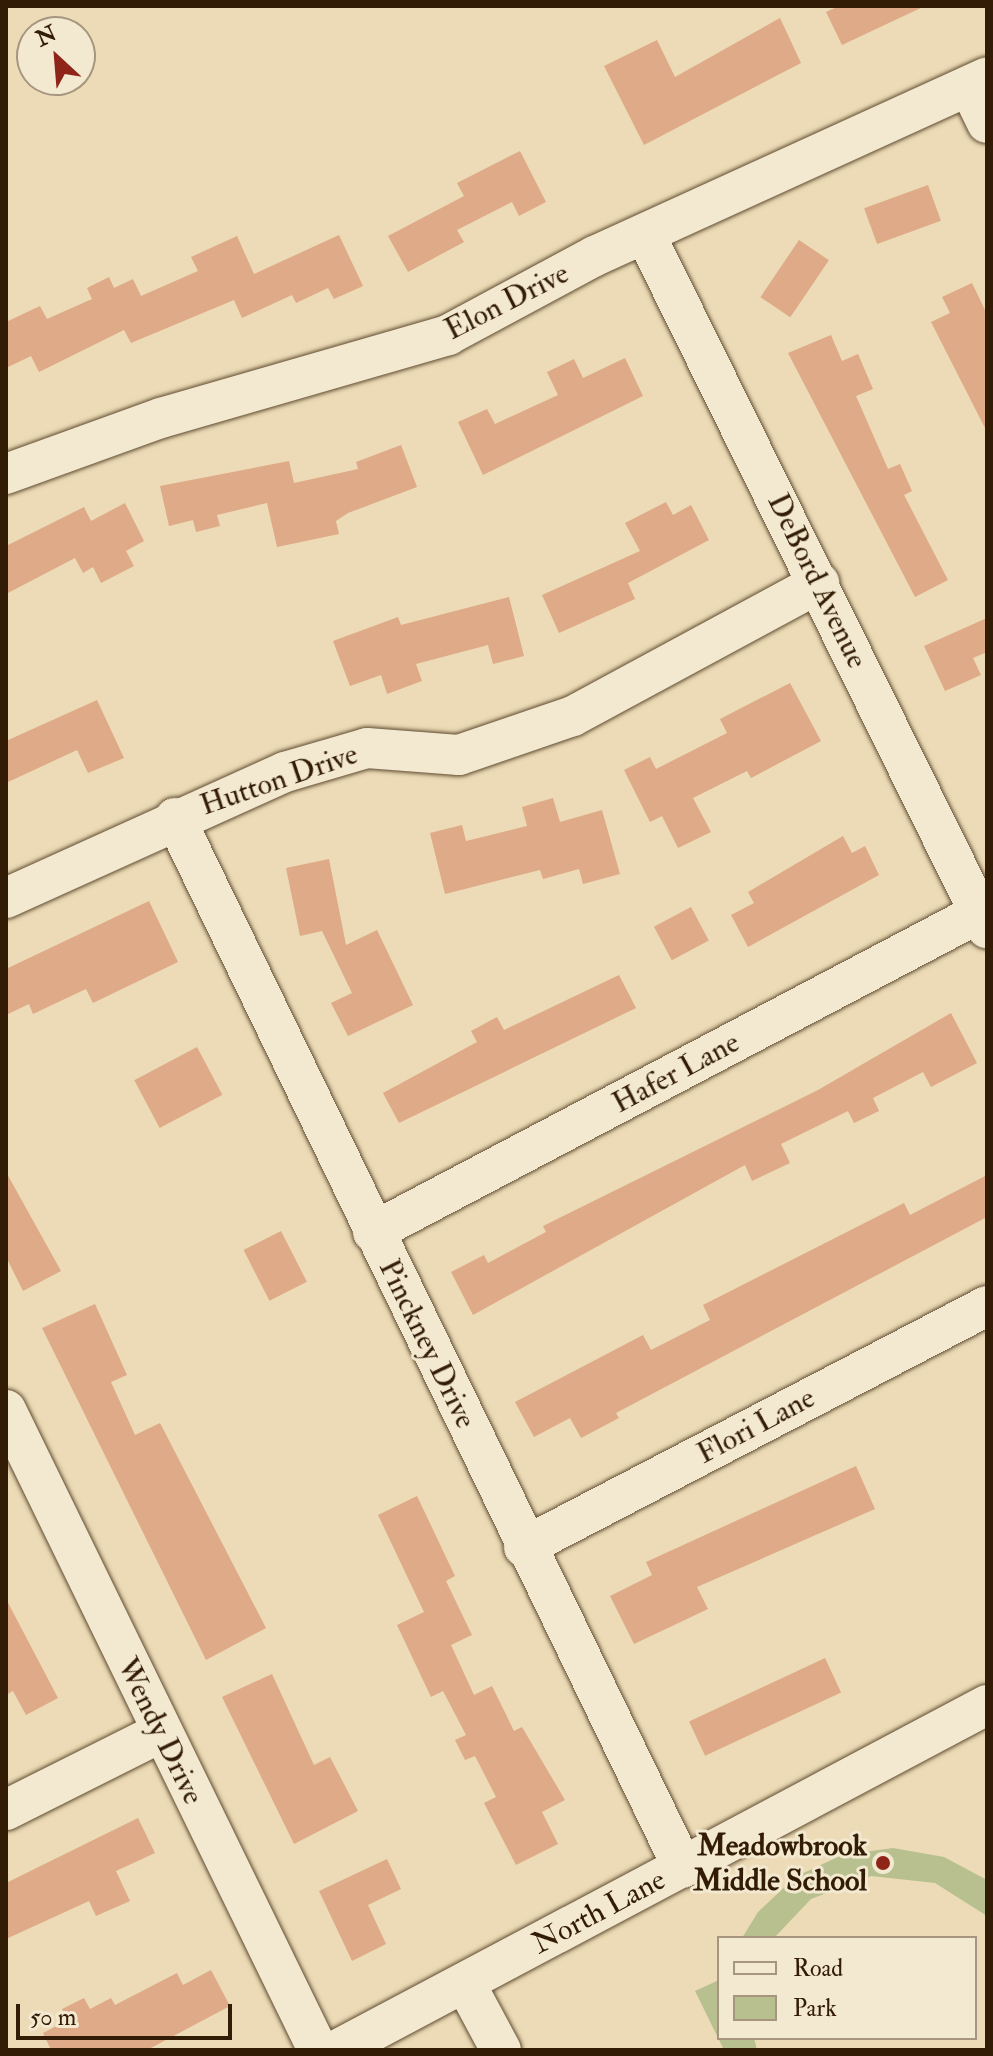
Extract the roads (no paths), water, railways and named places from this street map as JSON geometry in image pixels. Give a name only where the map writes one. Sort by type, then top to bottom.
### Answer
[{"type":"street","points":[[978,81],[987,123]]},
{"type":"street","name":"Elon Drive","points":[[6,474],[161,418],[448,335],[645,234],[978,81]]},
{"type":"street","name":"DeBord Avenue","points":[[645,234],[983,921]]},
{"type":"street","name":"Hutton Drive","points":[[6,898],[175,818],[285,772],[367,748],[459,755],[573,716],[819,583]]},
{"type":"street","name":"Pinckney Drive","points":[[175,818],[524,1547],[683,1868]]},
{"type":"street","name":"Hafer Lane","points":[[373,1232],[983,921]]},
{"type":"street","name":"Flori Lane","points":[[524,1547],[987,1306]]},
{"type":"street","name":"Wendy Drive","points":[[6,1410],[160,1733],[318,2050]]},
{"type":"street","name":"North Lane","points":[[337,2050],[987,1705]]},
{"type":"street","points":[[6,1810],[160,1733]]},
{"type":"street","points":[[465,1983],[501,2050]]},
{"type":"place","name":"Meadowbrook Middle School","points":[[883,1863]]}]
